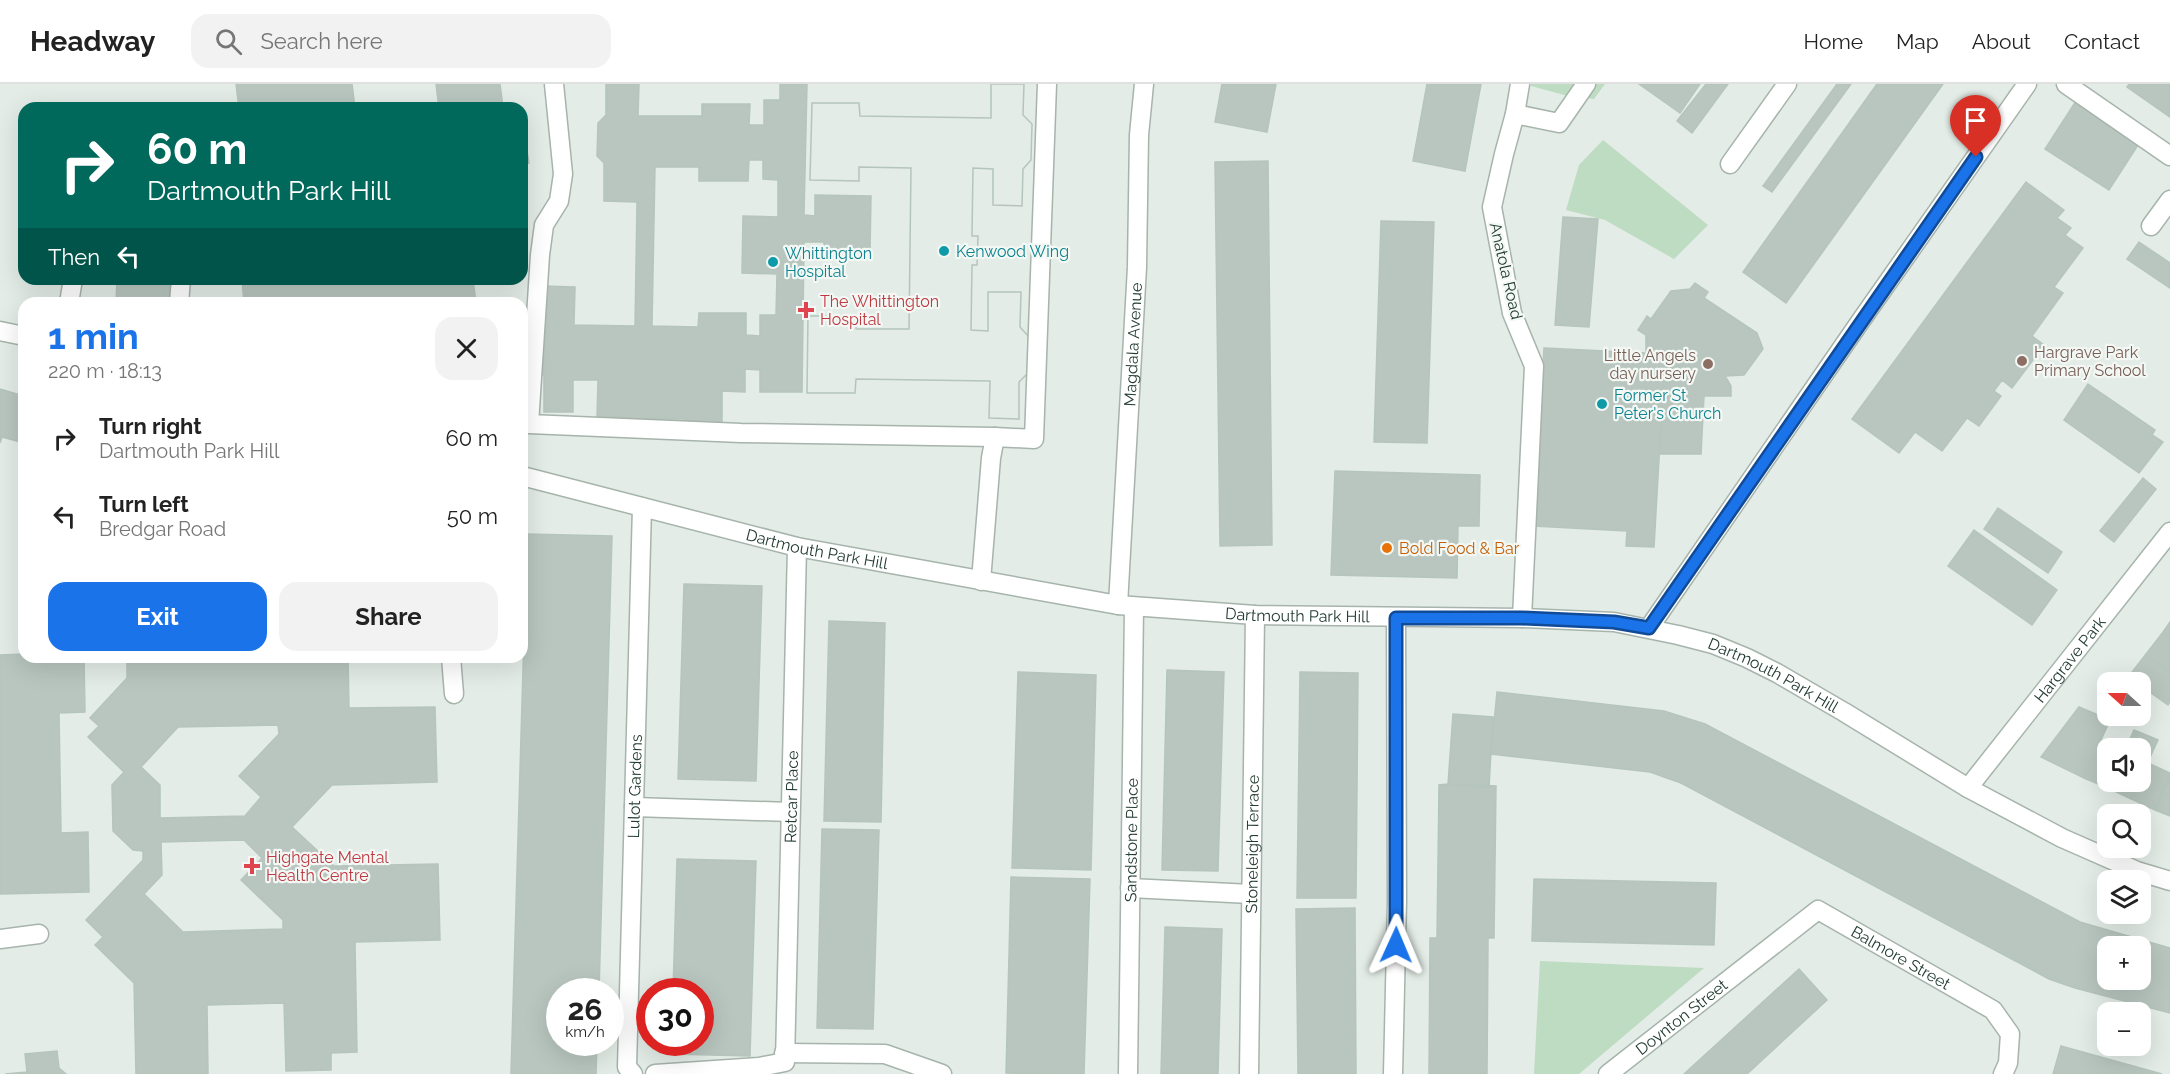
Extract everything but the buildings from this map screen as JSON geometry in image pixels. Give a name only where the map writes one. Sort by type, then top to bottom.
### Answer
[{"type":"street","points":[[554,84],[563,174],[559,201],[544,225],[529,424],[741,433],[1034,439],[1047,84]]},
{"type":"street","name":"Magdala Avenue","points":[[1126,606],[1139,135],[1144,84]]},
{"type":"street","name":"Anatola Road","points":[[1520,84],[1492,207],[1512,313],[1534,366],[1522,618]]},
{"type":"street","points":[[1515,114],[1559,123],[1586,84]]},
{"type":"street","points":[[1730,164],[1787,84]]},
{"type":"street","points":[[1649,628],[1848,338],[2027,84]]},
{"type":"street","points":[[2066,84],[2170,156]]},
{"type":"street","points":[[2151,226],[2170,200]]},
{"type":"street","points":[[0,331],[18,335]]},
{"type":"street","points":[[981,581],[991,458],[995,437]]},
{"type":"street","name":"Dartmouth Park Hill","points":[[528,478],[797,547],[1126,606],[1255,615],[1522,618],[1614,622],[1649,628],[1713,644],[1747,658],[1811,692],[1968,788],[2062,838],[2137,871],[2170,881]]},
{"type":"street","name":"Lulot Gardens","points":[[630,1070],[642,507]]},
{"type":"street","name":"Hargrave Park","points":[[1968,788],[2170,532]]},
{"type":"street","name":"Retcar Place","points":[[784,1050],[797,547]]},
{"type":"street","name":"Sandstone Place","points":[[1126,606],[1130,888],[1128,1074]]},
{"type":"street","name":"Stoneleigh Terrace","points":[[1249,1074],[1255,615]]},
{"type":"street","points":[[1393,1074],[1397,901],[1396,618]]},
{"type":"street","points":[[451,663],[454,694]]},
{"type":"street","points":[[634,807],[790,813]]},
{"type":"street","points":[[1130,888],[1251,894]]},
{"type":"street","name":"Balmore Street","points":[[1753,960],[1818,910],[1993,1010],[2010,1034],[2008,1063],[2003,1074]]},
{"type":"street","points":[[0,939],[39,934]]},
{"type":"street","name":"Doynton Street","points":[[1608,1074],[1753,960]]},
{"type":"street","points":[[655,1074],[759,1067],[785,1062],[784,1050],[885,1054],[942,1074]]},
{"type":"green space","points":[[1531,84],[1605,84],[1594,99],[1568,96],[1531,86]]},
{"type":"green space","points":[[1603,140],[1708,225],[1674,259],[1605,220],[1566,210],[1579,165]]},
{"type":"green space","points":[[1540,961],[1704,968],[1579,1074],[1534,1074]]},
{"type":"place","name":"Kenwood Wing","points":[[944,251]]},
{"type":"place","name":"Whittington Hospital","points":[[773,262]]},
{"type":"place","name":"The Whittington Hospital","points":[[806,310]]},
{"type":"place","name":"Hargrave Park Primary School","points":[[2022,361]]},
{"type":"place","name":"Little Angels day nursery","points":[[1708,364]]},
{"type":"place","name":"Former St Peter's Church","points":[[1602,404]]},
{"type":"place","name":"Bold Food & Bar","points":[[1387,548]]},
{"type":"place","name":"Highgate Mental Health Centre","points":[[252,866]]},
{"type":"route","points":[[1396,945],[1396,618],[1522,618],[1628,623],[1649,628],[1848,338],[1976,157]]}]
